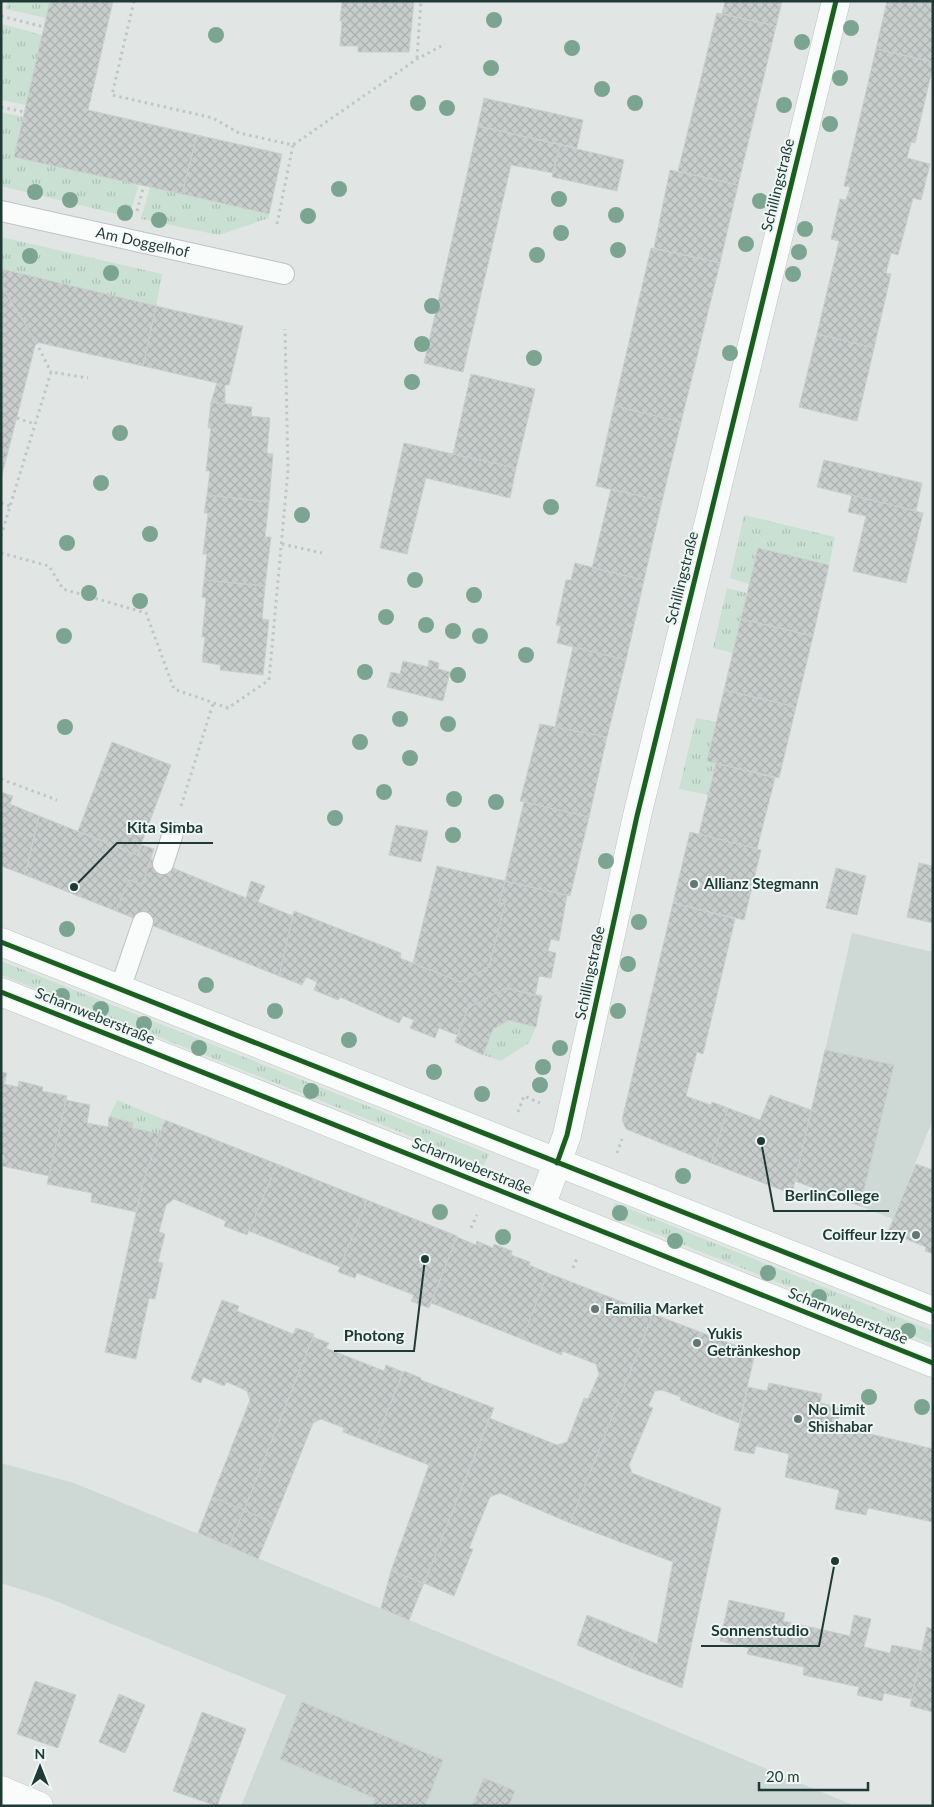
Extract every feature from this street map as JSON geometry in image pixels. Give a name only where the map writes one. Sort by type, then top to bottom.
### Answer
[{"type":"main road","name":"Schillingstraße","points":[[557,1162],[567,1135],[637,816],[836,1]]},
{"type":"main road","points":[[1,942],[933,1311]]},
{"type":"main road","name":"Scharnweberstraße","points":[[1,992],[933,1363]]},
{"type":"main road","name":"Scharnweberstraße","points":[[541,1206],[557,1162]]},
{"type":"main road","points":[[1,1790],[39,1806]]},
{"type":"lane","name":"Am Doggelhof","points":[[1,210],[284,274]]},
{"type":"lane","points":[[163,864],[173,833]]},
{"type":"lane","points":[[120,989],[143,922]]},
{"type":"path","points":[[134,1],[112,95],[213,118],[239,133],[292,145]]},
{"type":"path","points":[[417,59],[421,1]]},
{"type":"path","points":[[1,16],[44,27]]},
{"type":"path","points":[[277,224],[292,145],[417,59],[445,44]]},
{"type":"path","points":[[1,107],[24,112]]},
{"type":"path","points":[[136,213],[144,185]]},
{"type":"path","points":[[1,553],[49,566],[63,589],[146,613],[174,689],[228,708],[270,680],[288,470],[285,329]]},
{"type":"path","points":[[1,536],[51,372],[36,342]]},
{"type":"path","points":[[51,372],[88,378]]},
{"type":"path","points":[[17,418],[35,424]]},
{"type":"path","points":[[1,502],[10,506]]},
{"type":"path","points":[[282,544],[322,552]]},
{"type":"path","points":[[173,833],[213,704]]},
{"type":"path","points":[[1,779],[57,800]]},
{"type":"shaded area","points":[[852,933],[933,952],[933,1119],[893,1219],[795,1181]]},
{"type":"shaded area","points":[[1,1463],[74,1483],[514,1663],[855,1806],[241,1806],[286,1695],[48,1598],[1,1583]]},
{"type":"green space","points":[[8,1],[50,1],[46,18],[6,9]]},
{"type":"green space","points":[[2,24],[42,35],[26,105],[1,100]]},
{"type":"green space","points":[[1,112],[23,117],[14,157],[139,184],[129,217],[1,186]]},
{"type":"green space","points":[[150,187],[269,214],[269,218],[219,235],[141,219]]},
{"type":"green space","points":[[1,237],[162,274],[156,306],[1,269]]},
{"type":"green space","points":[[744,515],[835,537],[829,565],[758,548],[749,584],[730,578]]},
{"type":"green space","points":[[727,588],[747,593],[733,653],[713,648]]},
{"type":"green space","points":[[696,718],[716,722],[707,761],[716,763],[708,795],[679,789]]},
{"type":"green space","points":[[1,961],[489,1154],[484,1165],[1,975]]},
{"type":"green space","points":[[509,1020],[536,1027],[529,1043],[501,1061],[483,1055],[493,1029]]},
{"type":"green space","points":[[117,1100],[165,1120],[160,1134],[132,1128],[133,1123],[109,1117]]},
{"type":"green space","points":[[615,1203],[933,1331],[933,1344],[611,1216]]},
{"type":"building","points":[[50,1],[113,1],[88,110],[197,135],[182,194],[14,157]]},
{"type":"building","points":[[342,1],[414,1],[409,52],[358,52],[358,46],[340,46]]},
{"type":"building","points":[[725,1],[782,1],[776,26],[722,14]]},
{"type":"building","points":[[887,1],[933,1],[933,62],[876,49]]},
{"type":"building","points":[[717,13],[776,26],[738,185],[678,171]]},
{"type":"building","points":[[876,49],[933,62],[933,66],[915,143],[911,142],[907,158],[930,164],[921,200],[913,198],[898,255],[891,253],[886,273],[891,274],[874,348],[817,334],[839,241],[831,239],[840,199],[846,200],[850,187],[844,186]]},
{"type":"building","points":[[484,98],[583,120],[577,148],[478,126]]},
{"type":"building","points":[[478,126],[560,145],[553,173],[511,165],[463,372],[424,363]]},
{"type":"building","points":[[197,135],[282,154],[269,214],[182,194]]},
{"type":"building","points":[[560,145],[624,160],[617,191],[552,177]]},
{"type":"building","points":[[670,170],[738,185],[720,263],[654,248]]},
{"type":"building","points":[[651,248],[720,263],[681,422],[614,406]]},
{"type":"building","points":[[1,269],[156,306],[143,366],[36,342],[1,285]]},
{"type":"building","points":[[1,285],[36,342],[1,479]]},
{"type":"building","points":[[156,306],[243,326],[229,385],[225,385],[225,404],[211,402],[217,383],[143,366]]},
{"type":"building","points":[[817,334],[874,348],[857,421],[799,407]]},
{"type":"building","points":[[471,374],[535,389],[516,468],[453,454]]},
{"type":"building","points":[[211,402],[252,407],[251,416],[270,418],[267,453],[273,454],[269,502],[207,495],[210,471],[206,471],[211,428],[208,428]]},
{"type":"building","points":[[614,406],[681,422],[662,501],[596,486]]},
{"type":"building","points":[[404,443],[516,468],[510,498],[426,478],[407,554],[380,548]]},
{"type":"building","points":[[824,460],[922,483],[916,511],[817,487]]},
{"type":"building","points":[[611,489],[662,501],[644,580],[592,568]]},
{"type":"building","points":[[207,495],[269,502],[265,537],[271,537],[265,586],[204,580],[207,554],[203,554],[208,513],[204,513]]},
{"type":"building","points":[[852,495],[923,513],[906,583],[853,571],[866,516],[848,512]]},
{"type":"building","points":[[758,548],[829,565],[813,636],[741,619]]},
{"type":"building","points":[[575,563],[644,580],[626,660],[557,643],[561,626],[556,625],[566,580],[571,580]]},
{"type":"building","points":[[204,580],[265,586],[262,619],[269,620],[263,675],[220,670],[221,665],[202,662],[205,637],[202,637],[206,598],[202,597]]},
{"type":"building","points":[[741,619],[813,636],[796,707],[724,690]]},
{"type":"building","points":[[573,647],[626,660],[607,737],[555,727]]},
{"type":"building","points":[[429,660],[439,663],[438,669],[450,672],[443,701],[387,687],[391,672],[400,674],[403,661],[428,667]]},
{"type":"building","points":[[724,690],[796,707],[779,778],[707,761]]},
{"type":"building","points":[[540,724],[607,737],[589,817],[520,801]]},
{"type":"building","points":[[112,742],[171,765],[137,855],[78,831]]},
{"type":"building","points":[[716,763],[775,778],[757,849],[699,834]]},
{"type":"building","points":[[1,792],[13,796],[10,804],[39,816],[25,875],[1,866]]},
{"type":"building","points":[[524,802],[589,817],[570,896],[505,881]]},
{"type":"building","points":[[39,816],[137,855],[142,845],[154,849],[142,885],[129,880],[116,911],[25,875]]},
{"type":"building","points":[[396,825],[428,831],[421,862],[389,855]]},
{"type":"building","points":[[690,832],[761,850],[744,920],[673,903]]},
{"type":"building","points":[[151,859],[246,898],[251,881],[265,886],[258,902],[293,916],[279,976],[116,911],[129,880],[142,885]]},
{"type":"building","points":[[919,863],[933,866],[933,923],[907,917]]},
{"type":"building","points":[[437,866],[505,881],[499,903],[505,904],[489,967],[460,982],[413,963]]},
{"type":"building","points":[[836,868],[866,876],[857,915],[826,908]]},
{"type":"building","points":[[505,881],[567,895],[559,941],[551,939],[548,951],[556,953],[551,978],[539,976],[535,996],[506,988],[468,1008],[457,1035],[439,1028],[435,1038],[410,1028],[414,1020],[403,1016],[399,1023],[340,997],[338,1000],[314,990],[317,982],[306,977],[302,985],[279,976],[294,911],[401,953],[400,958],[460,982],[489,967],[505,904],[499,903]]},
{"type":"building","points":[[673,903],[735,919],[703,1054],[697,1052],[686,1096],[711,1105],[712,1102],[728,1108],[711,1163],[626,1129],[622,1120]]},
{"type":"building","points":[[506,988],[542,996],[536,1027],[509,1020],[493,1029],[483,1055],[455,1042],[468,1008]]},
{"type":"building","points":[[825,1050],[894,1065],[860,1206],[795,1181]]},
{"type":"building","points":[[1,1072],[7,1073],[4,1084],[18,1087],[19,1081],[43,1087],[42,1091],[67,1096],[49,1176],[2,1166],[4,1155],[1,1154]]},
{"type":"building","points":[[770,1095],[811,1110],[792,1194],[711,1163],[728,1108],[760,1120]]},
{"type":"building","points":[[66,1100],[90,1105],[87,1123],[108,1127],[109,1117],[133,1123],[132,1128],[160,1134],[143,1182],[136,1212],[91,1202],[92,1193],[47,1184]]},
{"type":"building","points":[[165,1120],[277,1164],[247,1235],[224,1226],[226,1221],[174,1199],[166,1205],[159,1232],[165,1234],[158,1262],[163,1263],[155,1299],[149,1298],[136,1359],[105,1352],[143,1182]]},
{"type":"building","points":[[277,1164],[367,1200],[340,1267],[249,1231]]},
{"type":"building","points":[[916,1164],[933,1170],[933,1254],[925,1251],[926,1247],[888,1232]]},
{"type":"building","points":[[367,1200],[457,1236],[429,1308],[411,1301],[414,1295],[357,1273],[355,1278],[338,1272]]},
{"type":"building","points":[[457,1237],[476,1245],[477,1241],[493,1248],[494,1244],[512,1251],[511,1255],[530,1262],[529,1265],[548,1273],[522,1339],[431,1303]]},
{"type":"building","points":[[548,1273],[653,1314],[570,1523],[500,1493],[490,1497],[469,1548],[473,1549],[454,1596],[424,1583],[489,1418],[557,1445],[567,1442],[584,1398],[588,1399],[599,1374],[596,1364],[562,1351],[562,1355],[522,1339]]},
{"type":"building","points":[[222,1300],[239,1306],[237,1311],[293,1334],[296,1328],[314,1334],[244,1510],[212,1497],[250,1400],[247,1391],[227,1382],[224,1386],[203,1377],[201,1383],[191,1379]]},
{"type":"building","points":[[653,1314],[755,1353],[739,1423],[680,1400],[681,1397],[662,1390],[655,1391],[648,1406],[653,1408],[629,1465],[632,1473],[721,1508],[682,1688],[628,1667],[641,1637],[657,1644],[673,1562],[570,1523]]},
{"type":"building","points":[[313,1337],[329,1343],[326,1348],[384,1371],[386,1365],[403,1372],[374,1444],[343,1432],[344,1428],[321,1419],[313,1423],[273,1523],[244,1510]]},
{"type":"building","points":[[404,1371],[421,1378],[421,1380],[494,1408],[424,1583],[391,1571],[429,1465],[374,1444]]},
{"type":"building","points":[[769,1383],[822,1394],[820,1403],[841,1408],[837,1426],[933,1449],[933,1522],[868,1508],[866,1515],[835,1509],[839,1490],[785,1477],[789,1454],[756,1446],[754,1454],[734,1450],[748,1387],[767,1391]]},
{"type":"building","points":[[212,1497],[244,1510],[229,1546],[198,1533]]},
{"type":"building","points":[[244,1510],[273,1523],[258,1559],[229,1546]]},
{"type":"building","points":[[391,1571],[424,1583],[409,1620],[381,1608]]},
{"type":"building","points":[[729,1600],[785,1613],[783,1621],[850,1636],[854,1615],[871,1619],[864,1647],[890,1653],[892,1645],[922,1651],[911,1699],[884,1693],[882,1701],[857,1695],[859,1687],[803,1675],[804,1667],[747,1654],[749,1648],[720,1641]]},
{"type":"building","points":[[587,1615],[641,1637],[628,1667],[577,1645]]},
{"type":"building","points":[[927,1627],[933,1629],[933,1712],[910,1706]]},
{"type":"building","points":[[35,1681],[76,1695],[58,1748],[17,1734]]},
{"type":"building","points":[[119,1694],[145,1705],[125,1753],[99,1742]]},
{"type":"building","points":[[302,1702],[443,1760],[425,1806],[373,1806],[375,1798],[280,1759]]},
{"type":"building","points":[[202,1712],[246,1729],[217,1806],[173,1791]]},
{"type":"building","points":[[484,1778],[515,1791],[510,1806],[472,1806]]},
{"type":"cycle path","points":[[557,1163],[567,1135],[637,816],[836,1]]},
{"type":"cycle path","points":[[1,942],[933,1311]]},
{"type":"cycle path","points":[[1,992],[933,1363]]},
{"type":"place","name":"Allianz Stegmann","points":[[694,884]]},
{"type":"place","name":"Kita Simba","points":[[74,887]]},
{"type":"place","name":"BerlinCollege","points":[[761,1141]]},
{"type":"place","name":"Coiffeur Izzy","points":[[916,1235]]},
{"type":"place","name":"Photong","points":[[425,1259]]},
{"type":"place","name":"Familia Market","points":[[595,1309]]},
{"type":"place","name":"Yukis Getränkeshop","points":[[697,1343]]},
{"type":"place","name":"No Limit Shishabar","points":[[798,1419]]},
{"type":"place","name":"Sonnenstudio","points":[[835,1561]]}]
